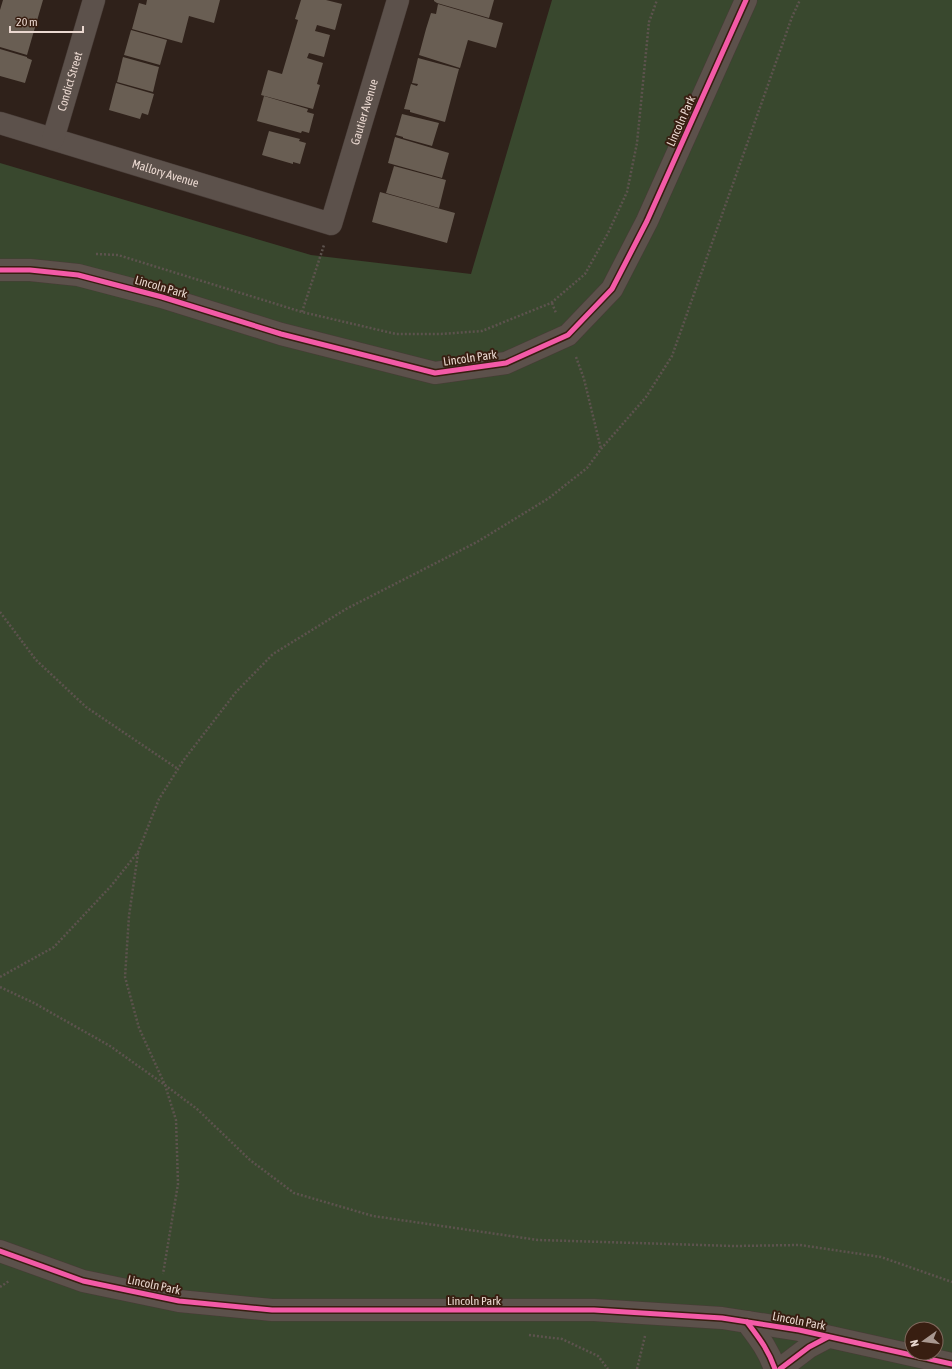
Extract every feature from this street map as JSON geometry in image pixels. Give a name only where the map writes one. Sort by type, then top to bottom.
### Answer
[{"type":"street","name":"Condict Street","points":[[53,139],[94,0]]},
{"type":"street","name":"Gautier Avenue","points":[[331,224],[398,0]]},
{"type":"street","name":"Lincoln Park","points":[[0,270],[30,270],[78,275],[162,297],[281,334],[435,373],[506,363],[568,335],[612,289],[647,221],[746,0]]},
{"type":"street","name":"Mallory Avenue","points":[[0,123],[331,224]]},
{"type":"street","name":"Lincoln Park","points":[[0,1251],[83,1281],[179,1301],[272,1310],[594,1310],[722,1318],[799,1330],[952,1364]]},
{"type":"street","points":[[746,1322],[764,1344],[771,1356],[775,1369]]},
{"type":"street","points":[[780,1369],[809,1347],[828,1337]]},
{"type":"path","points":[[89,253],[118,255],[302,312],[396,334],[441,334],[482,331],[552,303],[585,274],[608,233],[627,192],[637,143],[649,22],[657,0]]},
{"type":"path","points":[[159,1296],[178,1184],[176,1120],[165,1085],[139,1028],[125,977],[128,916],[138,852],[159,799],[178,769],[236,692],[273,654],[346,609],[477,542],[549,498],[587,468],[601,449],[646,397],[672,356],[792,17],[800,0]]},
{"type":"path","points":[[302,312],[331,224]]},
{"type":"path","points":[[552,303],[568,335],[584,379],[601,449]]},
{"type":"path","points":[[0,612],[36,660],[86,707],[178,769]]},
{"type":"path","points":[[0,977],[54,947],[111,886],[138,852]]},
{"type":"path","points":[[0,987],[34,1003],[110,1046],[197,1110],[250,1160],[294,1193],[373,1216],[538,1240],[734,1246],[800,1245],[881,1257],[952,1282]]},
{"type":"path","points":[[0,1287],[10,1281]]},
{"type":"green space","points":[[552,0],[952,0],[952,1369],[0,1369],[0,163],[311,255],[471,274]]},
{"type":"building","points":[[3,0],[43,0],[27,55],[0,47],[0,10]]},
{"type":"building","points":[[147,0],[220,0],[214,23],[189,16],[182,43],[132,29],[139,3],[146,5]]},
{"type":"building","points":[[301,0],[326,0],[342,4],[335,30],[317,25],[315,31],[330,35],[324,57],[309,53],[307,58],[323,63],[317,84],[320,85],[313,109],[261,95],[268,70],[282,74],[298,20],[295,19]]},
{"type":"building","points":[[434,0],[494,0],[489,18],[437,3]]},
{"type":"building","points":[[438,4],[503,23],[496,48],[468,40],[460,68],[419,55],[431,13],[436,14]]},
{"type":"building","points":[[131,30],[167,40],[160,65],[124,55]]},
{"type":"building","points":[[0,49],[27,57],[32,60],[25,83],[0,76]]},
{"type":"building","points":[[123,57],[159,67],[153,92],[117,82]]},
{"type":"building","points":[[418,58],[459,69],[445,122],[404,109],[411,84],[417,86],[418,84],[412,83]]},
{"type":"building","points":[[116,83],[154,94],[148,115],[142,113],[140,119],[109,110]]},
{"type":"building","points":[[264,96],[308,109],[307,112],[314,114],[309,133],[302,131],[301,133],[257,121]]},
{"type":"building","points":[[402,114],[439,123],[432,146],[396,135]]},
{"type":"building","points":[[269,131],[300,139],[299,141],[306,143],[300,164],[293,162],[293,164],[262,155]]},
{"type":"building","points":[[395,137],[449,153],[442,178],[388,163]]},
{"type":"building","points":[[394,166],[446,180],[439,208],[386,193]]},
{"type":"building","points":[[380,192],[455,213],[447,243],[372,222]]},
{"type":"cycle path","points":[[0,270],[30,270],[78,275],[162,297],[281,334],[435,373],[506,363],[568,335],[612,289],[647,221],[746,0]]},
{"type":"cycle path","points":[[0,1251],[83,1281],[179,1301],[272,1310],[594,1310],[722,1318],[799,1330],[952,1364]]},
{"type":"cycle path","points":[[747,1322],[766,1350],[775,1369]]},
{"type":"cycle path","points":[[780,1369],[809,1347],[828,1337]]}]
